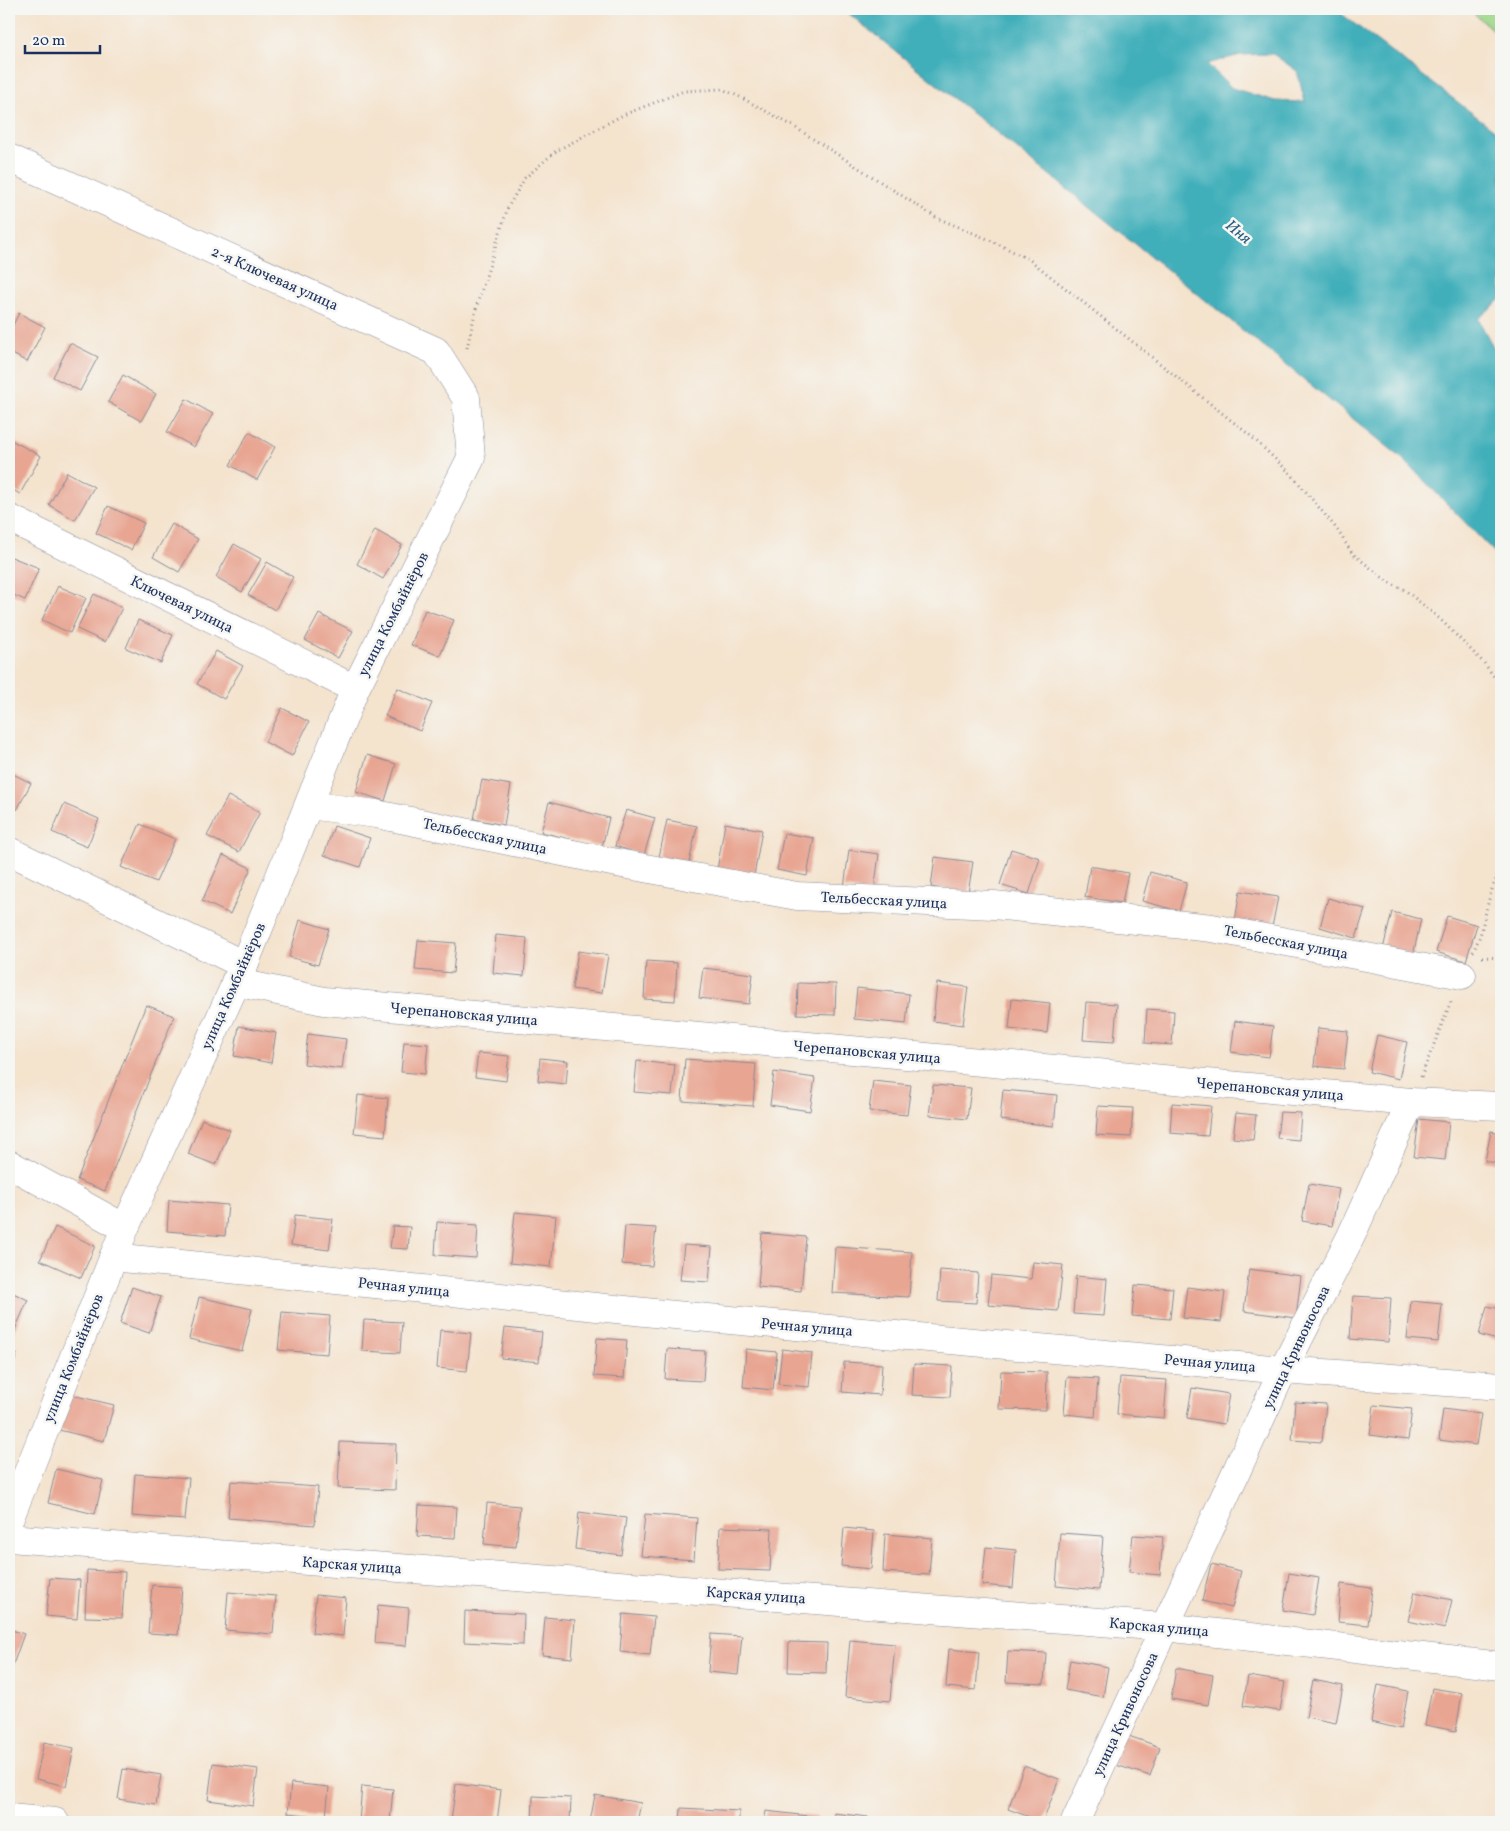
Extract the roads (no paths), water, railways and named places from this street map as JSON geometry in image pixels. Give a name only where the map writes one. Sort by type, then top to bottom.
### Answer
[{"type":"street","name":"2-я Ключевая улица","points":[[9,158],[436,351],[466,398],[471,458]]},
{"type":"street","name":"улица Комбайнёров","points":[[10,1511],[125,1228],[240,973],[355,689],[471,458]]},
{"type":"street","name":"Ключевая улица","points":[[9,518],[355,689]]},
{"type":"street","name":"Тельбесская улица","points":[[309,805],[376,814],[612,862],[797,896],[994,905],[1212,928],[1466,966]]},
{"type":"street","name":"Черепановская улица","points":[[9,851],[240,973],[324,1001],[1411,1102],[1501,1106]]},
{"type":"street","name":"улица Кривоносова","points":[[1074,1822],[1283,1370],[1351,1236],[1411,1102]]},
{"type":"street","points":[[9,1164],[125,1228]]},
{"type":"street","name":"Речная улица","points":[[113,1257],[664,1314],[1283,1370],[1501,1386]]},
{"type":"street","name":"Карская улица","points":[[9,1538],[1165,1627],[1501,1666]]},
{"type":"street","points":[[9,1818],[55,1822]]},
{"type":"water","name":"Иня","points":[[843,9],[1335,9],[1501,135],[1501,299],[1478,319],[1501,361],[1501,559],[1403,459]],"holes":[[[1273,54],[1297,71],[1305,102],[1275,101],[1232,88],[1207,64],[1240,55]]]}]
